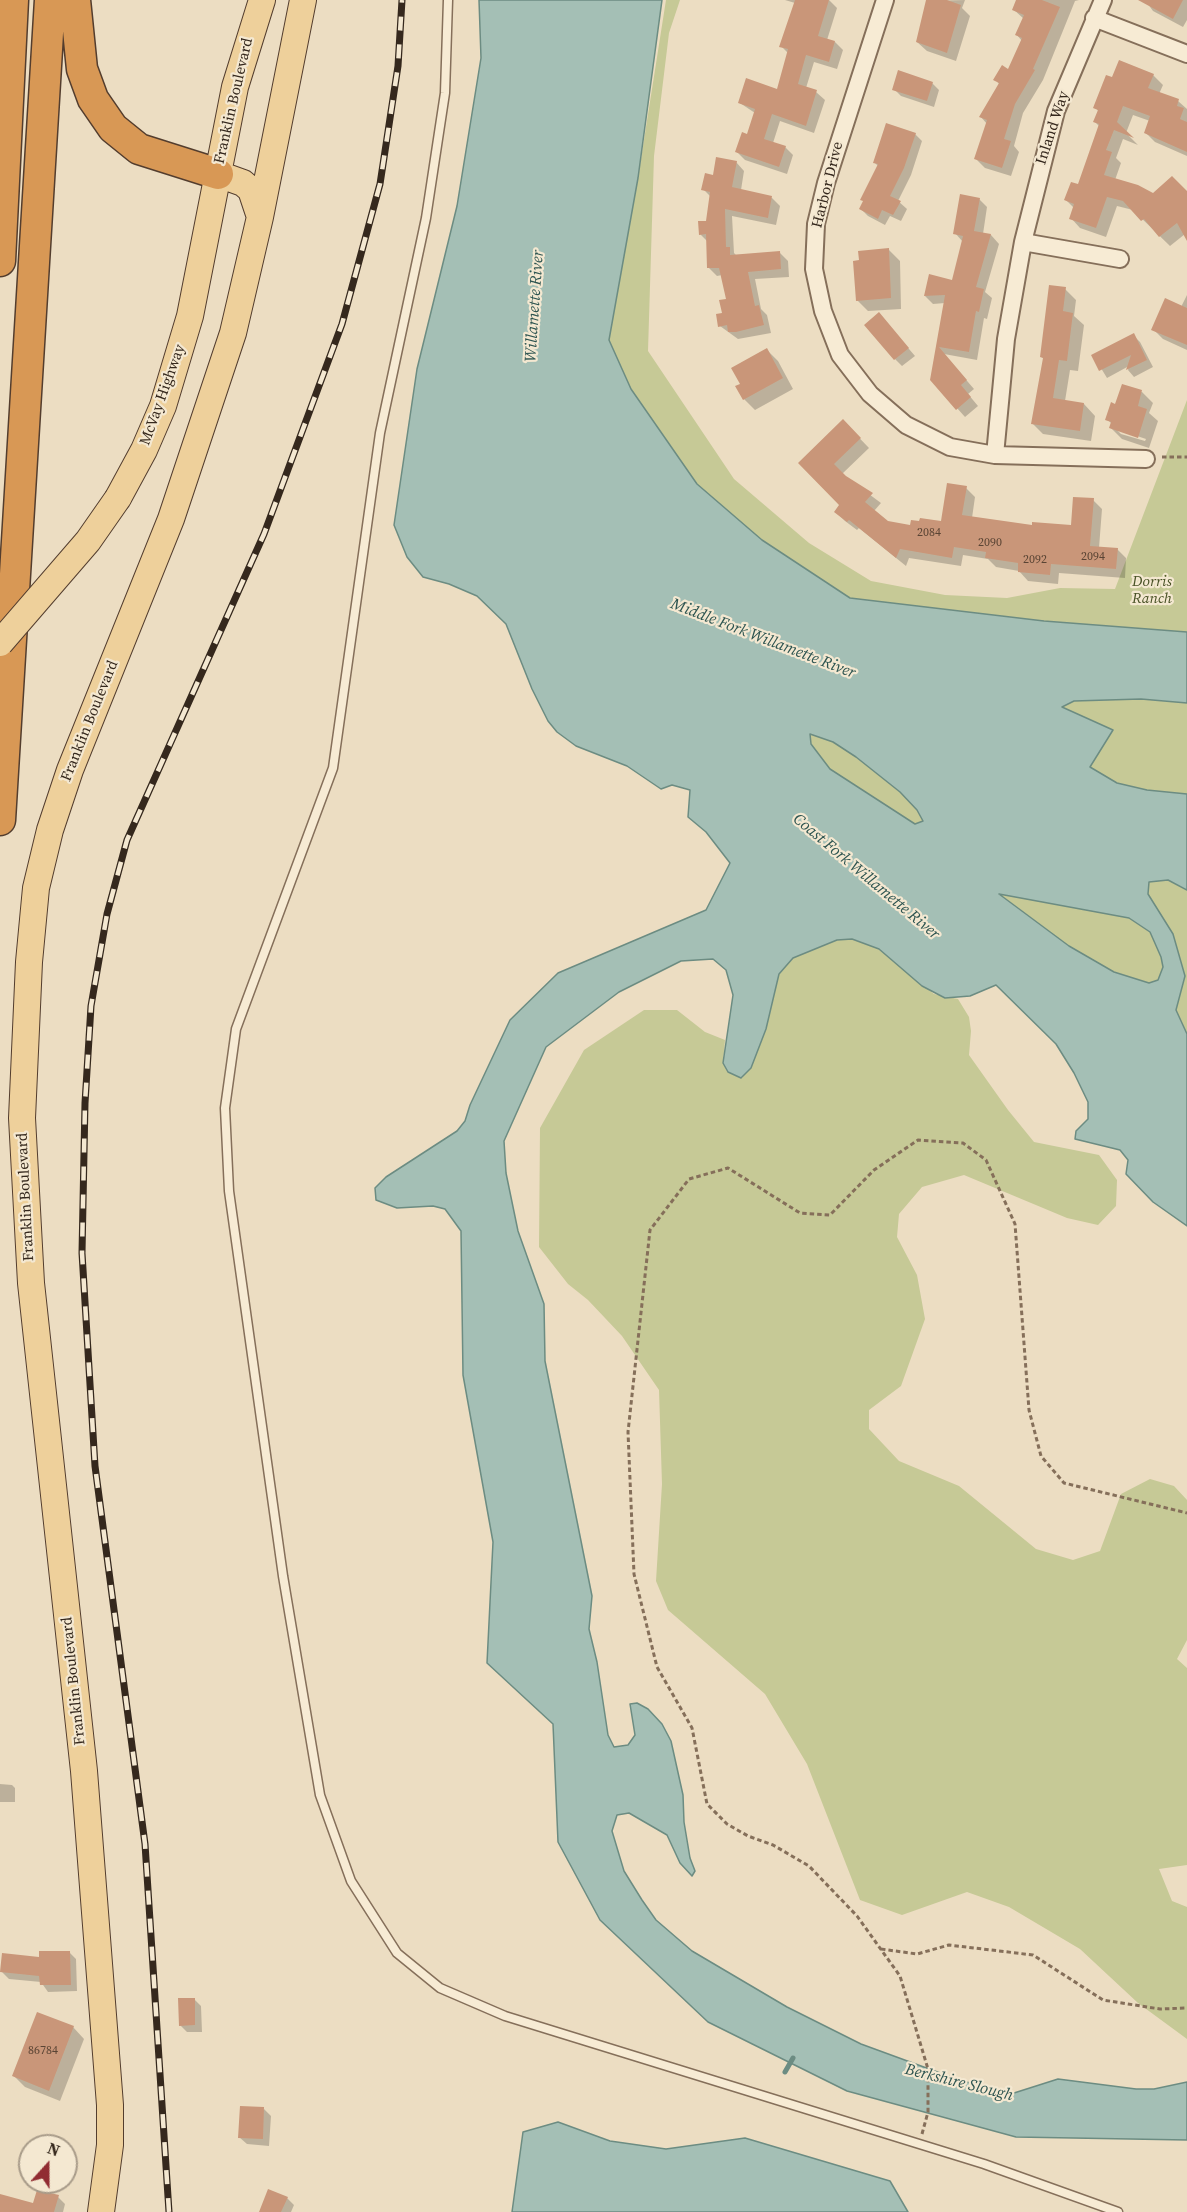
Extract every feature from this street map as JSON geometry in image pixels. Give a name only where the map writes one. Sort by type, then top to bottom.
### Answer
[{"type":"highway","points":[[0,261],[13,0]]},
{"type":"highway","points":[[0,820],[50,0]]},
{"type":"highway","points":[[75,0],[82,69],[93,99],[113,128],[139,149],[218,174]]},
{"type":"main road","name":"Franklin Boulevard","points":[[260,216],[251,190],[243,183],[218,174],[235,87],[262,0]]},
{"type":"main road","name":"Franklin Boulevard","points":[[101,2212],[110,2145],[110,2105],[84,1771],[31,1283],[22,1118],[29,962],[36,888],[50,830],[70,770],[171,519],[233,333],[260,216],[303,0]]},
{"type":"main road","name":"McVay Highway","points":[[0,643],[88,541],[118,498],[144,450],[166,395],[190,316],[218,174]]},
{"type":"street","name":"Harbor Drive","points":[[885,0],[826,183],[816,224],[814,269],[823,311],[840,355],[870,394],[906,425],[950,447],[995,454],[1146,459]]},
{"type":"street","name":"Inland Way","points":[[995,454],[1006,339],[1023,242],[1056,111],[1102,0]]},
{"type":"street","points":[[1094,18],[1187,54]]},
{"type":"street","points":[[1023,242],[1120,259]]},
{"type":"lane","points":[[448,0],[446,93],[426,218],[380,433],[333,768],[236,1029],[225,1108],[229,1191],[284,1576],[320,1795],[356,1890],[397,1953],[440,1988],[505,2016],[919,2144],[1118,2212]]},
{"type":"path","points":[[1146,459],[1157,456],[1187,457]]},
{"type":"path","points":[[919,2144],[928,2112],[928,2069],[900,1976],[857,1916],[809,1866],[773,1845],[748,1836],[728,1824],[707,1804],[692,1728],[657,1666],[634,1574],[628,1432],[650,1230],[689,1179],[728,1168],[800,1213],[830,1215],[874,1170],[918,1140],[963,1143],[986,1160],[1015,1224],[1029,1410],[1041,1456],[1064,1483],[1187,1513]]},
{"type":"path","points":[[879,1948],[916,1954],[949,1945],[1033,1955],[1104,2000],[1160,2009],[1187,2008]]},
{"type":"green space","name":"Dorris Ranch","points":[[666,0],[680,0],[669,33],[654,156],[648,351],[734,479],[809,543],[871,581],[945,595],[1007,598],[1060,588],[1115,589],[1187,400],[1187,632],[1044,621],[850,598],[762,540],[697,484],[631,389],[609,340],[638,178]]},
{"type":"green space","points":[[1141,699],[1187,703],[1187,794],[1147,790],[1117,783],[1090,767],[1113,730],[1062,707],[1074,701]]},
{"type":"green space","points":[[810,733],[833,742],[856,757],[900,792],[917,810],[923,821],[915,824],[830,769],[811,744]]},
{"type":"green space","points":[[1168,880],[1187,890],[1187,1034],[1176,1010],[1185,976],[1148,894],[1148,882]]},
{"type":"green space","points":[[998,893],[1129,918],[1150,932],[1161,956],[1163,967],[1158,980],[1149,983],[1114,972],[1069,946]]},
{"type":"green space","points":[[852,939],[879,949],[934,994],[958,999],[969,1017],[971,1031],[969,1055],[1034,1142],[1099,1155],[1117,1180],[1116,1206],[1098,1225],[1067,1218],[964,1175],[922,1187],[899,1214],[897,1237],[917,1275],[925,1319],[901,1386],[869,1410],[869,1429],[899,1461],[959,1486],[1036,1549],[1073,1560],[1100,1551],[1121,1494],[1150,1479],[1174,1486],[1187,1500],[1187,1640],[1177,1659],[1187,1668],[1187,1865],[1159,1869],[1172,1901],[1187,1907],[1187,2039],[1138,2003],[1080,1949],[1009,1907],[967,1892],[902,1915],[860,1900],[807,1764],[765,1694],[668,1610],[656,1581],[662,1484],[659,1390],[622,1336],[588,1300],[568,1284],[539,1247],[540,1128],[584,1050],[644,1010],[677,1010],[705,1032],[725,1040],[723,1063],[728,1072],[742,1078],[751,1067],[766,1029],[779,974],[793,958],[837,940]]},
{"type":"water","points":[[479,0],[662,0],[638,178],[609,340],[631,389],[697,484],[762,540],[850,598],[1044,621],[1187,632],[1187,703],[1141,699],[1074,701],[1062,707],[1113,730],[1090,767],[1117,783],[1147,790],[1187,794],[1187,890],[1168,880],[1149,882],[1148,894],[1173,934],[1185,976],[1176,1010],[1187,1034],[1187,1226],[1153,1202],[1126,1174],[1128,1160],[1120,1150],[1075,1139],[1076,1131],[1088,1119],[1088,1102],[1074,1073],[1056,1044],[996,985],[970,996],[945,998],[922,986],[879,949],[852,939],[837,940],[793,958],[779,974],[766,1029],[751,1068],[741,1078],[728,1072],[723,1063],[733,995],[726,970],[713,959],[681,961],[619,992],[546,1047],[504,1141],[506,1173],[518,1231],[544,1304],[545,1361],[592,1596],[589,1629],[597,1662],[608,1735],[614,1747],[628,1745],[635,1735],[630,1704],[637,1703],[648,1709],[662,1724],[671,1741],[683,1795],[684,1822],[690,1858],[695,1871],[692,1876],[680,1863],[667,1835],[629,1813],[617,1815],[612,1831],[624,1871],[642,1900],[656,1920],[692,1951],[787,2007],[861,2044],[962,2081],[1014,2093],[1058,2079],[1136,2089],[1154,2089],[1187,2082],[1187,2140],[1016,2137],[847,2091],[708,2022],[600,1920],[558,1842],[553,1724],[487,1663],[493,1542],[463,1375],[461,1231],[445,1209],[433,1206],[397,1208],[376,1200],[375,1188],[386,1177],[457,1131],[465,1121],[470,1105],[510,1020],[558,973],[706,910],[730,863],[706,832],[688,817],[690,790],[672,785],[661,789],[627,766],[576,746],[557,732],[548,721],[532,689],[506,624],[477,596],[449,584],[423,577],[407,557],[394,525],[417,369],[457,206],[481,58]],"holes":[[[810,734],[833,742],[856,757],[900,792],[917,810],[923,821],[915,824],[830,769],[811,744]],[[999,894],[1129,918],[1150,932],[1163,967],[1158,980],[1149,983],[1114,972],[1069,946]]]},
{"type":"water","points":[[558,2122],[610,2141],[666,2149],[745,2138],[890,2181],[908,2212],[512,2212],[523,2132]]},
{"type":"building","points":[[795,0],[829,0],[818,36],[835,41],[829,62],[806,55],[798,84],[817,90],[806,126],[772,114],[764,139],[786,146],[779,167],[735,152],[742,132],[747,134],[755,109],[738,103],[746,78],[777,89],[788,49],[779,47]]},
{"type":"building","points":[[926,0],[947,0],[961,5],[947,53],[916,42]]},
{"type":"building","points":[[1016,0],[1042,0],[1060,7],[1033,69],[1035,70],[1015,104],[1004,139],[1011,141],[1002,168],[974,159],[987,120],[979,117],[999,83],[993,80],[1002,65],[1008,69],[1022,38],[1015,35],[1024,15],[1012,10]]},
{"type":"building","points":[[1138,0],[1183,0],[1173,19]]},
{"type":"building","points":[[1119,60],[1154,74],[1148,88],[1179,99],[1177,106],[1184,108],[1180,119],[1187,122],[1187,152],[1144,133],[1150,116],[1123,106],[1117,122],[1134,138],[1114,130],[1106,150],[1112,152],[1104,175],[1138,185],[1153,193],[1172,176],[1187,191],[1187,241],[1177,223],[1159,237],[1144,219],[1141,221],[1123,201],[1107,197],[1096,228],[1069,219],[1074,204],[1064,200],[1071,182],[1078,184],[1099,124],[1093,122],[1098,110],[1093,108],[1106,75],[1112,77]]},
{"type":"building","points":[[898,70],[933,82],[927,101],[892,90]]},
{"type":"building","points":[[886,123],[916,133],[904,168],[890,196],[901,201],[893,215],[882,210],[878,219],[859,209],[863,201],[860,200],[878,164],[873,163]]},
{"type":"building","points":[[716,157],[737,161],[732,187],[772,196],[768,218],[725,209],[726,247],[730,247],[730,255],[780,251],[781,269],[748,272],[755,306],[759,305],[764,325],[736,332],[728,332],[727,325],[718,327],[716,314],[722,313],[719,300],[726,299],[719,268],[707,268],[706,234],[699,235],[698,221],[706,221],[710,192],[701,190],[705,173],[713,175]]},
{"type":"building","points":[[960,194],[980,198],[974,231],[991,234],[976,287],[984,289],[979,312],[976,311],[969,352],[939,347],[967,380],[961,385],[971,397],[956,410],[930,380],[945,295],[924,296],[929,274],[952,280],[963,236],[953,234]]},
{"type":"building","points":[[889,248],[891,298],[856,301],[853,261],[859,260],[858,251]]},
{"type":"building","points":[[1049,285],[1066,287],[1063,311],[1073,313],[1067,361],[1059,360],[1053,398],[1084,403],[1080,431],[1031,424],[1043,358],[1040,357]]},
{"type":"building","points":[[1165,298],[1187,308],[1187,345],[1151,330]]},
{"type":"building","points":[[879,312],[909,348],[894,360],[864,325]]},
{"type":"building","points":[[1134,333],[1147,360],[1126,370],[1131,355],[1099,371],[1091,355]]},
{"type":"building","points":[[767,348],[783,378],[743,400],[735,386],[740,384],[731,368]]},
{"type":"building","points":[[1122,384],[1142,390],[1138,406],[1147,409],[1138,438],[1109,428],[1111,422],[1105,420],[1111,402],[1115,404]]},
{"type":"building","points":[[843,419],[861,438],[834,464],[846,476],[873,493],[865,502],[888,521],[910,525],[911,520],[919,521],[920,518],[941,521],[947,483],[967,486],[962,515],[1032,525],[1032,522],[1071,525],[1073,497],[1094,498],[1090,546],[1118,548],[1116,569],[1051,564],[1050,575],[1018,572],[1018,563],[985,558],[986,552],[954,547],[952,558],[900,549],[896,558],[849,520],[847,522],[834,512],[839,505],[798,463]]},
{"type":"building","points":[[39,1951],[70,1951],[71,1985],[40,1985],[39,1976],[0,1972],[2,1953],[39,1957]]},
{"type":"building","points":[[178,1998],[195,1998],[195,2025],[179,2026]]},
{"type":"building","points":[[37,2012],[74,2026],[49,2091],[12,2076]]},
{"type":"building","points":[[240,2106],[264,2107],[263,2139],[238,2138]]},
{"type":"building","points":[[268,2189],[288,2197],[281,2212],[259,2212]]},
{"type":"building","points":[[0,2194],[33,2203],[36,2194],[59,2195],[54,2212],[0,2212]]},
{"type":"waterway","name":"Berkshire Slough","points":[[785,2072],[793,2058]]},
{"type":"railway","points":[[169,2212],[145,1844],[95,1466],[82,1253],[85,1103],[91,1006],[107,914],[127,840],[264,534],[342,324],[380,184],[398,66],[402,0]]},
{"type":"water label","name":"Willamette River","points":[[535,306]]},
{"type":"water label","name":"Middle Fork Willamette River","points":[[763,639]]},
{"type":"water label","name":"Coast Fork Willamette River","points":[[866,877]]}]
